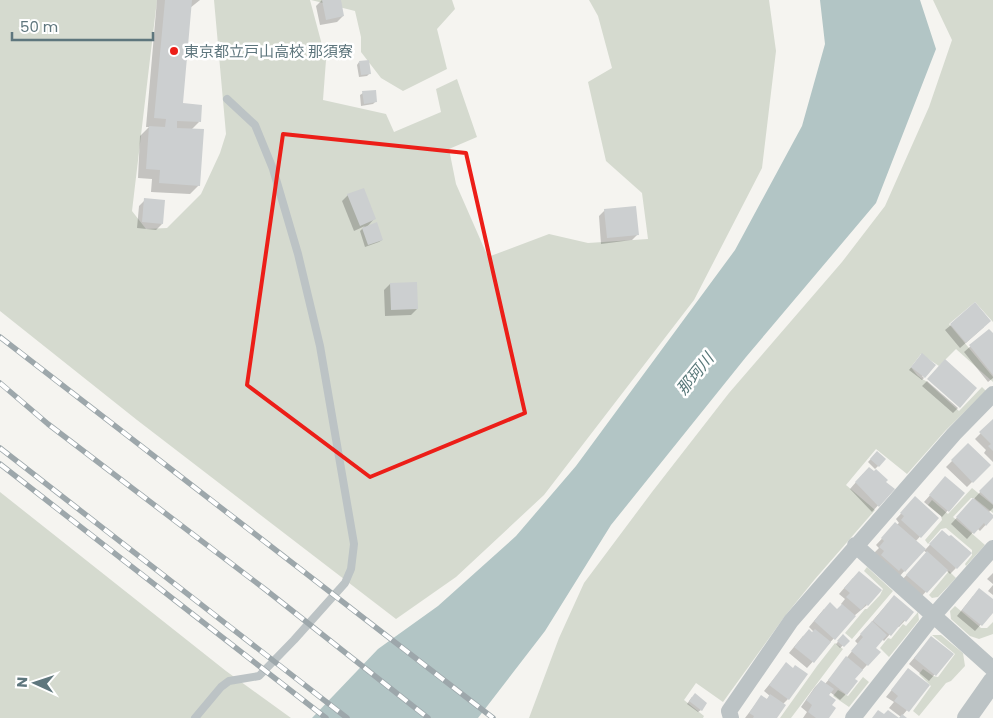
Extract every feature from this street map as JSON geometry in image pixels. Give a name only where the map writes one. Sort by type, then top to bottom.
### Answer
[{"type":"street","points":[[732,718],[729,711],[791,621],[954,434],[993,394]]},
{"type":"street","points":[[856,545],[993,669]]},
{"type":"street","points":[[853,718],[934,615],[993,548]]},
{"type":"street","points":[[967,718],[993,680]]},
{"type":"lane","points":[[195,718],[221,687],[229,681],[259,676],[294,640],[345,583],[351,568],[354,544],[320,346],[298,254],[273,169],[255,125],[227,99]]},
{"type":"highlighted area","points":[[283,134],[466,153],[525,413],[370,477],[247,385]]},
{"type":"shaded area","points":[[0,0],[157,0],[132,211],[146,229],[167,228],[201,194],[220,153],[226,134],[214,0],[310,0],[326,60],[323,100],[386,114],[394,132],[441,112],[436,89],[457,79],[477,137],[449,149],[456,184],[488,257],[549,234],[588,243],[648,239],[642,193],[606,161],[588,82],[612,68],[598,16],[589,0],[769,0],[776,51],[762,168],[694,300],[544,495],[456,577],[396,619],[137,420],[0,311]]},
{"type":"shaded area","points":[[311,0],[452,0],[455,9],[437,29],[447,69],[403,91],[381,78],[361,52],[361,37],[355,11]]},
{"type":"shaded area","points":[[933,0],[993,0],[993,322],[975,302],[949,324],[993,377],[993,382],[956,349],[939,366],[921,354],[911,367],[919,377],[959,411],[982,387],[986,391],[946,430],[907,474],[876,449],[846,485],[875,510],[785,616],[723,702],[696,683],[684,700],[704,716],[703,718],[529,718],[559,638],[584,583],[729,393],[842,262],[885,206],[929,107],[952,40]]},
{"type":"shaded area","points":[[972,488],[993,505],[993,513],[974,498],[971,498],[953,517],[985,545],[966,566],[965,564],[972,555],[972,550],[946,528],[941,529],[928,544],[925,540],[942,520],[941,516],[928,505],[932,500],[948,514]]},
{"type":"shaded area","points":[[0,492],[226,671],[291,718],[0,718]]},
{"type":"shaded area","points":[[867,567],[893,591],[852,639],[845,633],[865,609],[880,595],[883,589],[864,571]]},
{"type":"shaded area","points":[[949,571],[956,578],[938,597],[932,598],[929,595]]},
{"type":"shaded area","points":[[955,606],[981,628],[987,628],[993,622],[993,634],[979,639],[970,636],[951,619],[950,611]]},
{"type":"shaded area","points":[[918,612],[919,620],[889,657],[880,648],[888,638],[891,639],[903,624],[906,626]]},
{"type":"shaded area","points":[[932,635],[941,635],[963,653],[965,666],[951,681],[946,683],[919,716],[913,711],[931,686],[919,674],[923,669],[938,677],[955,654]]},
{"type":"shaded area","points":[[835,643],[843,649],[791,718],[780,718],[817,666]]},
{"type":"shaded area","points":[[863,677],[869,682],[849,707],[833,696],[838,690],[848,696]]},
{"type":"water","name":"那珂川","points":[[820,0],[920,0],[936,49],[876,203],[746,357],[611,525],[545,631],[478,718],[312,718],[378,649],[438,606],[516,536],[576,466],[735,250],[802,126],[825,44]]},
{"type":"building","points":[[165,0],[192,0],[183,103],[202,105],[201,122],[177,121],[177,128],[204,129],[200,186],[159,183],[160,170],[146,169],[149,126],[165,127],[166,119],[154,118]]},
{"type":"building","points":[[322,0],[341,0],[344,16],[326,20]]},
{"type":"building","points":[[369,60],[371,74],[361,75],[359,61]]},
{"type":"building","points":[[376,90],[377,102],[364,104],[362,91]]},
{"type":"building","points":[[364,188],[376,219],[360,226],[347,194]]},
{"type":"building","points":[[144,198],[165,200],[163,224],[142,222]]},
{"type":"building","points":[[636,206],[639,235],[607,238],[604,209]]},
{"type":"building","points":[[377,222],[383,240],[368,245],[362,228]]},
{"type":"building","points":[[417,282],[418,309],[391,310],[390,283]]},
{"type":"building","points":[[975,302],[991,321],[966,343],[950,324]]},
{"type":"building","points":[[989,329],[993,333],[993,375],[969,345]]},
{"type":"building","points":[[922,353],[936,365],[925,378],[911,367]]},
{"type":"building","points":[[945,359],[977,388],[960,408],[927,379]]},
{"type":"building","points":[[993,419],[993,451],[988,446],[991,444],[979,432]]},
{"type":"building","points":[[968,443],[991,465],[973,483],[951,460]]},
{"type":"building","points":[[877,451],[886,459],[879,467],[870,459]]},
{"type":"building","points":[[869,467],[874,471],[876,469],[888,480],[886,482],[895,489],[879,507],[855,482]]},
{"type":"building","points":[[945,476],[965,493],[949,512],[929,495]]},
{"type":"building","points":[[993,477],[993,504],[979,491]]},
{"type":"building","points":[[915,496],[939,518],[921,538],[901,520],[904,516],[900,513]]},
{"type":"building","points":[[973,498],[993,515],[993,518],[986,526],[984,523],[974,534],[956,517]]},
{"type":"building","points":[[895,522],[926,549],[905,572],[901,568],[899,571],[881,555],[884,551],[879,547],[884,541],[881,538]]},
{"type":"building","points":[[942,530],[949,536],[951,535],[972,553],[957,569],[929,544]]},
{"type":"building","points":[[927,551],[948,570],[927,593],[906,575]]},
{"type":"building","points":[[859,571],[882,590],[868,606],[866,604],[861,610],[846,597],[850,593],[844,588]]},
{"type":"building","points":[[979,588],[993,599],[993,613],[982,626],[962,610]]},
{"type":"building","points":[[894,595],[914,612],[906,622],[904,620],[891,636],[873,621]]},
{"type":"building","points":[[830,602],[837,609],[842,604],[856,616],[835,640],[814,621]]},
{"type":"building","points":[[872,621],[887,635],[876,648],[881,652],[868,666],[851,651],[863,637],[860,634]]},
{"type":"building","points":[[809,629],[812,632],[815,629],[831,642],[814,663],[794,647]]},
{"type":"building","points":[[843,634],[850,641],[844,647],[837,641]]},
{"type":"building","points":[[931,636],[954,654],[936,676],[914,658]]},
{"type":"building","points":[[846,656],[863,670],[855,679],[858,681],[847,695],[828,680]]},
{"type":"building","points":[[786,662],[793,668],[795,665],[808,674],[789,700],[769,685]]},
{"type":"building","points":[[908,668],[930,685],[909,712],[894,701],[898,696],[891,690]]},
{"type":"building","points":[[821,680],[834,689],[829,695],[836,700],[832,705],[836,708],[829,718],[816,718],[808,712],[812,705],[806,700]]},
{"type":"building","points":[[695,693],[707,703],[702,711],[689,701]]},
{"type":"building","points":[[770,694],[786,705],[777,718],[753,718],[754,716],[749,713],[761,695],[767,699]]},
{"type":"building","points":[[878,710],[884,714],[888,710],[899,718],[872,718]]},
{"type":"building","points":[[902,714],[907,718],[899,718]]},
{"type":"railway","points":[[0,337],[493,718]]},
{"type":"railway","points":[[0,383],[48,424],[266,590],[428,718]]},
{"type":"railway","points":[[0,448],[347,718]]},
{"type":"railway","points":[[0,464],[326,718]]},
{"type":"place","name":"東京都立戸山高校 那須寮","points":[[174,51]]}]
